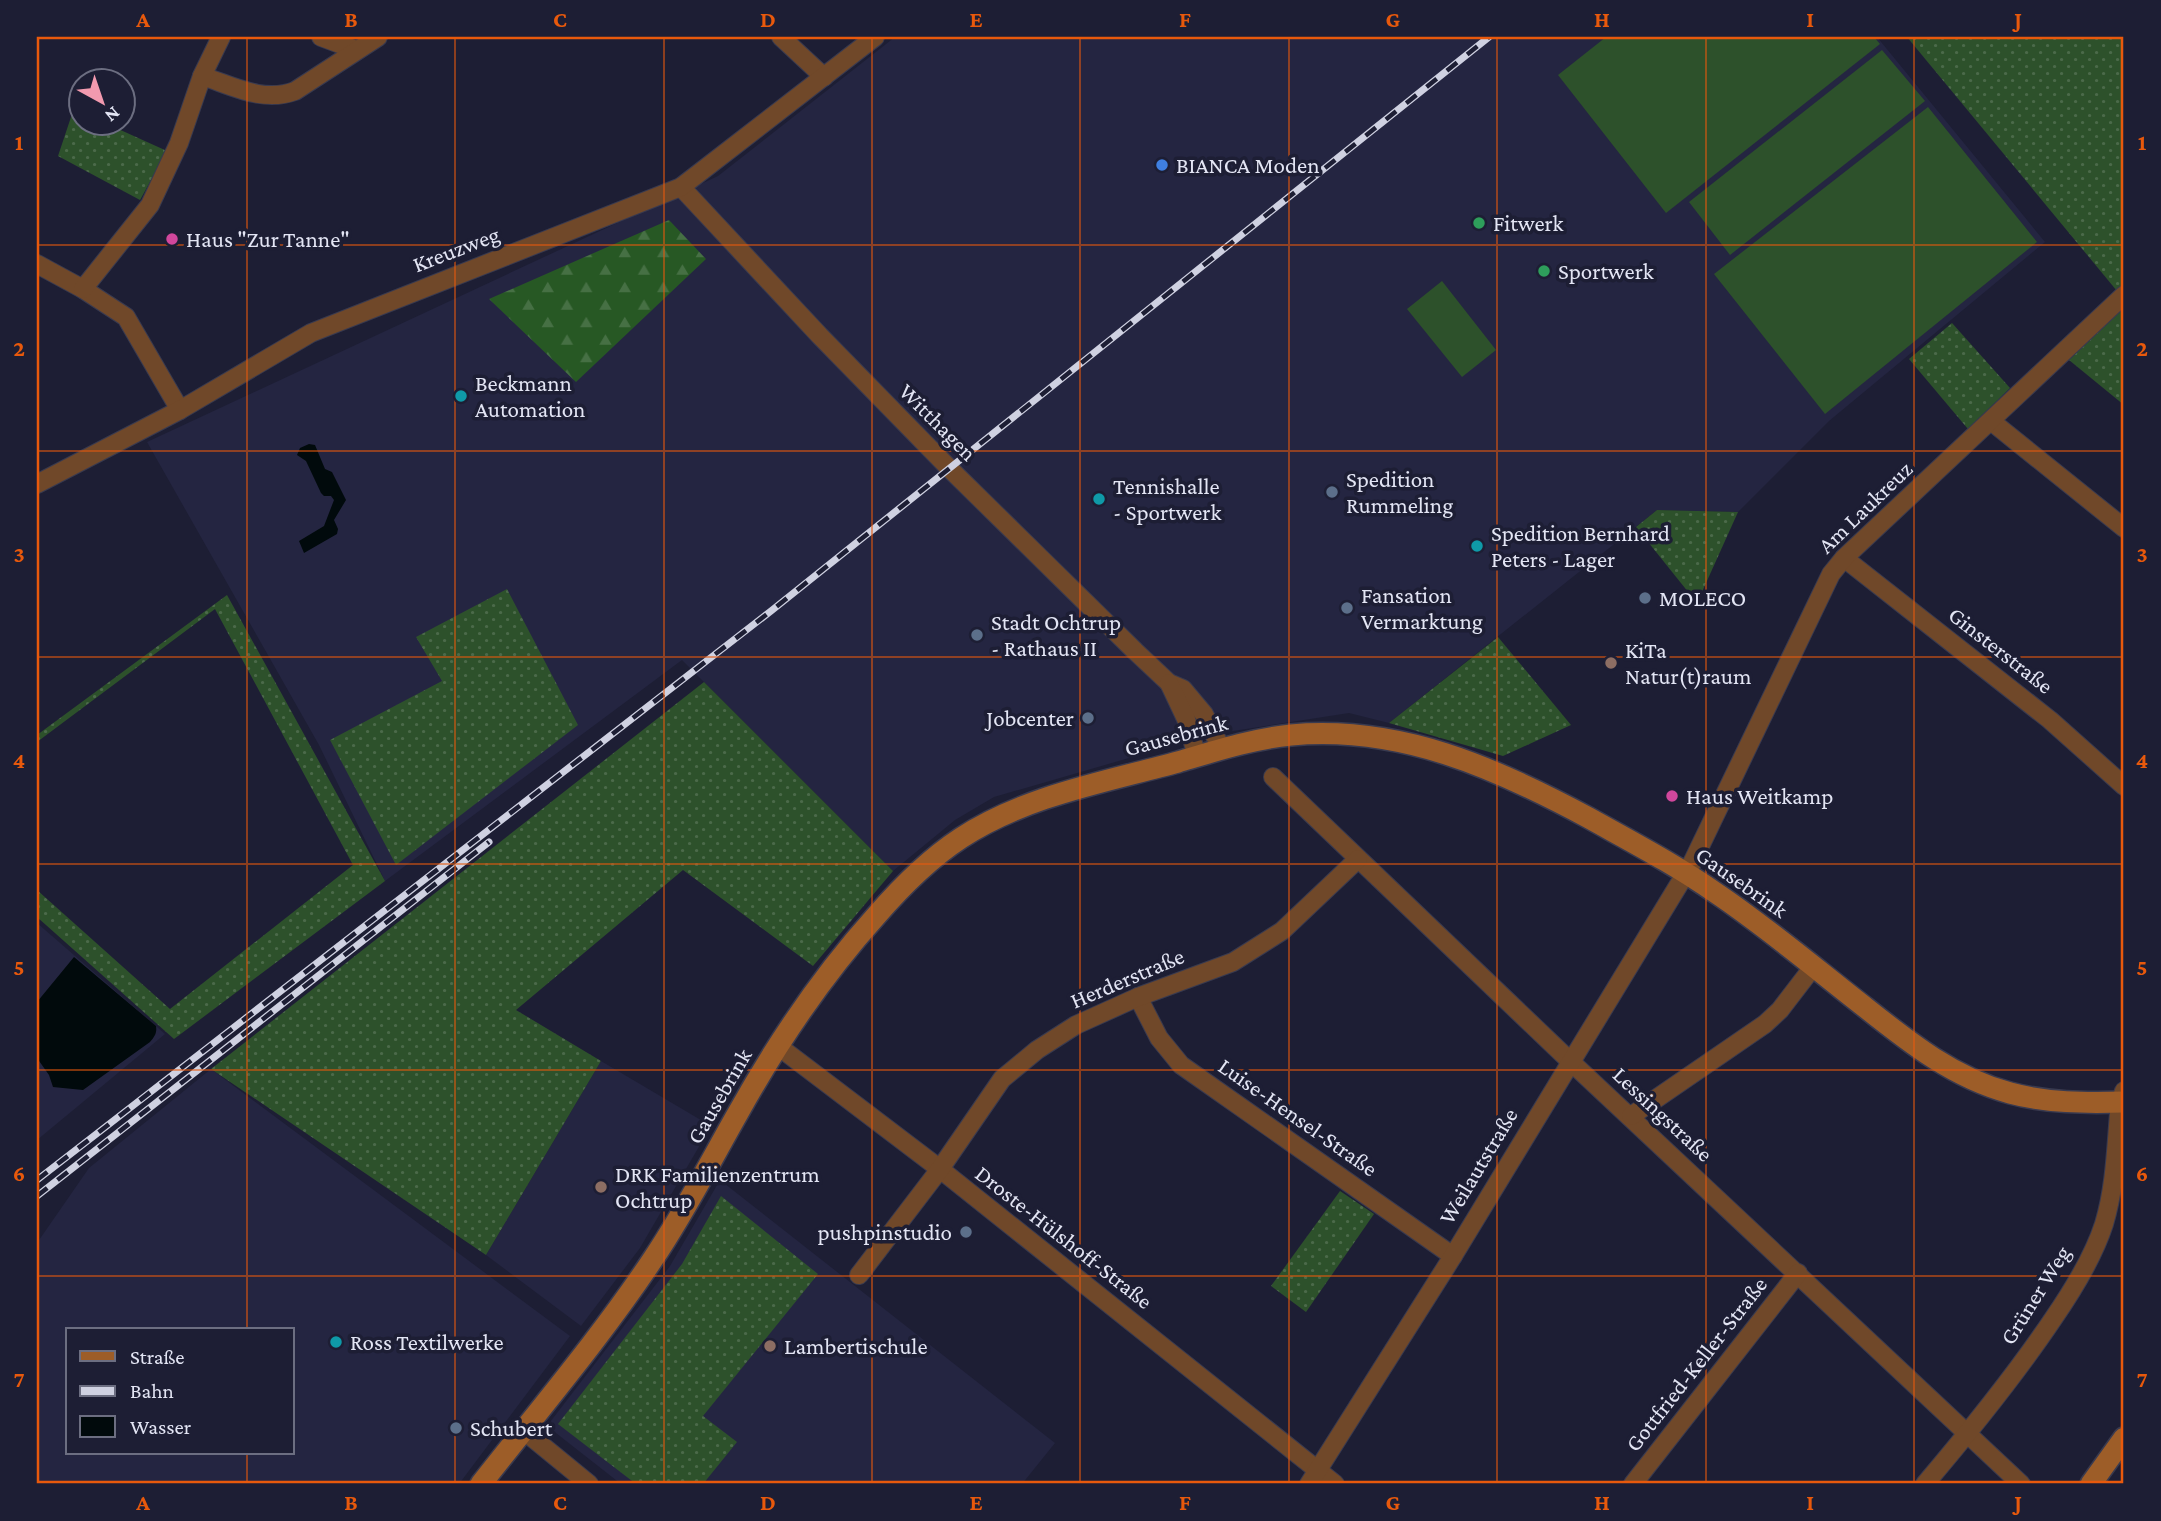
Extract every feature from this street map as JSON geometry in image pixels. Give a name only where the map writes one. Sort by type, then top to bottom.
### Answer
[{"type":"main road","name":"Gausebrink","points":[[481,1484],[654,1258],[778,1045],[833,968],[875,917],[918,872],[953,844],[984,825],[1035,802],[1271,738],[1329,734],[1418,744],[1508,777],[1686,872],[1740,910],[1918,1048],[1946,1066],[1981,1083],[2042,1100],[2078,1102],[2123,1098]]},
{"type":"main road","points":[[2091,1484],[2124,1438]]},
{"type":"street","points":[[83,289],[150,205],[178,143],[202,76],[221,37]]},
{"type":"street","points":[[321,37],[356,50]]},
{"type":"street","points":[[202,76],[264,97],[281,96],[295,92],[378,37]]},
{"type":"street","points":[[781,37],[824,77]]},
{"type":"street","name":"Kreuzweg","points":[[37,484],[180,410],[311,333],[681,187],[875,37]]},
{"type":"street","name":"Witthagen","points":[[681,187],[820,336],[949,468],[1169,683],[1186,719],[1197,757]]},
{"type":"street","points":[[37,264],[126,317],[180,410]]},
{"type":"street","name":"Am Laukreuz","points":[[1686,872],[1831,574],[1844,558],[2124,295]]},
{"type":"street","points":[[1991,421],[2124,528]]},
{"type":"street","name":"Ginsterstraße","points":[[1844,558],[2050,720],[2124,786]]},
{"type":"street","name":"Witthagen","points":[[1169,683],[1183,689],[1204,714],[1222,750]]},
{"type":"street","name":"Lessingstraße","points":[[1273,777],[1570,1061],[2021,1484]]},
{"type":"street","name":"Herderstraße","points":[[859,1275],[940,1170],[1002,1079],[1037,1050],[1076,1025],[1138,997],[1233,962],[1282,932],[1358,859]]},
{"type":"street","name":"Weilautstraße","points":[[1314,1477],[1686,872]]},
{"type":"street","points":[[1631,1116],[1765,1024],[1780,1010],[1813,967]]},
{"type":"street","name":"Luise-Hensel-Straße","points":[[1138,997],[1159,1038],[1181,1065],[1452,1256]]},
{"type":"street","name":"Droste-Hülshoff-Straße","points":[[778,1045],[940,1170],[1314,1477]]},
{"type":"street","name":"Grüner Weg","points":[[1924,1484],[1968,1434],[2036,1345],[2078,1282],[2103,1227],[2114,1182],[2123,1098]]},
{"type":"street","name":"Gottfried-Keller-Straße","points":[[1633,1484],[1798,1273]]},
{"type":"street","points":[[523,1430],[589,1484]]},
{"type":"street","points":[[1314,1477],[1335,1484]]},
{"type":"shaded area","points":[[895,37],[1877,37],[2045,242],[1829,421],[1738,512],[1657,510],[1389,723],[1349,713],[1233,731],[994,797],[955,820],[893,871],[682,660],[385,881],[319,745],[147,442],[718,176]]},
{"type":"shaded area","points":[[37,923],[165,1034],[37,1140]]},
{"type":"shaded area","name":"DRK Familienzentrum Ochtrup","points":[[601,1061],[711,1126],[640,1248],[581,1326],[486,1255]]},
{"type":"shaded area","points":[[211,1069],[570,1336],[459,1484],[37,1484],[37,1243],[89,1168]]},
{"type":"shaded area","name":"Lambertischule","points":[[720,1180],[1055,1443],[1022,1484],[621,1484],[547,1426],[670,1266]]},
{"type":"green space","points":[[1606,37],[1874,37],[1880,44],[1666,213],[1558,75]]},
{"type":"green space","points":[[1907,37],[2124,37],[2124,284],[2117,291]]},
{"type":"green space","points":[[1882,50],[1925,101],[1730,255],[1689,202]]},
{"type":"green space","points":[[1928,107],[2037,242],[1825,414],[1714,274]]},
{"type":"green space","points":[[66,132],[66,136],[134,136],[167,151],[140,200],[58,156]]},
{"type":"green space","points":[[669,220],[706,259],[576,382],[489,299]]},
{"type":"green space","points":[[1442,281],[1496,350],[1462,377],[1407,309]]},
{"type":"green space","points":[[2124,307],[2124,405],[2069,360]]},
{"type":"green space","points":[[1952,323],[2010,388],[1968,429],[1909,359]]},
{"type":"green space","points":[[1657,510],[1738,512],[1697,603],[1636,527]]},
{"type":"green space","points":[[507,589],[578,725],[396,865],[330,740],[442,681],[416,637]]},
{"type":"green space","points":[[227,595],[385,881],[174,1039],[37,917],[37,890],[170,1009],[353,865],[215,609],[37,742],[37,735]]},
{"type":"green space","points":[[1498,637],[1571,725],[1503,756],[1389,723]]},
{"type":"green space","points":[[704,682],[893,871],[813,966],[683,870],[516,1010],[601,1061],[486,1255],[211,1069]]},
{"type":"green space","points":[[1340,1191],[1374,1214],[1306,1312],[1271,1286]]},
{"type":"green space","points":[[721,1196],[818,1274],[703,1416],[737,1442],[703,1484],[636,1484],[558,1424],[682,1264]]},
{"type":"water","points":[[309,444],[315,445],[325,469],[332,472],[346,500],[334,520],[337,534],[304,553],[299,541],[324,526],[334,500],[321,493],[306,461],[297,455],[300,448]]},
{"type":"water","points":[[74,957],[156,1026],[150,1042],[83,1090],[53,1087],[49,1075],[37,1058],[37,1002]]},
{"type":"railway","points":[[37,1180],[771,611],[1489,37]]},
{"type":"railway","points":[[37,1196],[489,842]]},
{"type":"place","name":"BIANCA Moden","points":[[1162,165]]},
{"type":"place","name":"Fitwerk","points":[[1479,223]]},
{"type":"place","name":"Haus \"Zur Tanne\"","points":[[172,239]]},
{"type":"place","name":"Sportwerk","points":[[1544,271]]},
{"type":"place","name":"Beckmann Automation","points":[[461,396]]},
{"type":"place","name":"Spedition Rummeling","points":[[1332,492]]},
{"type":"place","name":"Tennishalle - Sportwerk","points":[[1099,499]]},
{"type":"place","name":"Spedition Bernhard Peters - Lager","points":[[1477,546]]},
{"type":"place","name":"MOLECO","points":[[1645,598]]},
{"type":"place","name":"Fansation Vermarktung","points":[[1347,608]]},
{"type":"place","name":"Stadt Ochtrup - Rathaus II","points":[[977,635]]},
{"type":"place","name":"KiTa Natur(t)raum","points":[[1611,663]]},
{"type":"place","name":"Jobcenter","points":[[1088,718]]},
{"type":"place","name":"Haus Weitkamp","points":[[1672,796]]},
{"type":"place","name":"DRK Familienzentrum Ochtrup","points":[[601,1187]]},
{"type":"place","name":"pushpinstudio","points":[[966,1232]]},
{"type":"place","name":"Ross Textilwerke","points":[[336,1342]]},
{"type":"place","name":"Lambertischule","points":[[770,1346]]},
{"type":"place","name":"Schubert","points":[[456,1428]]}]
